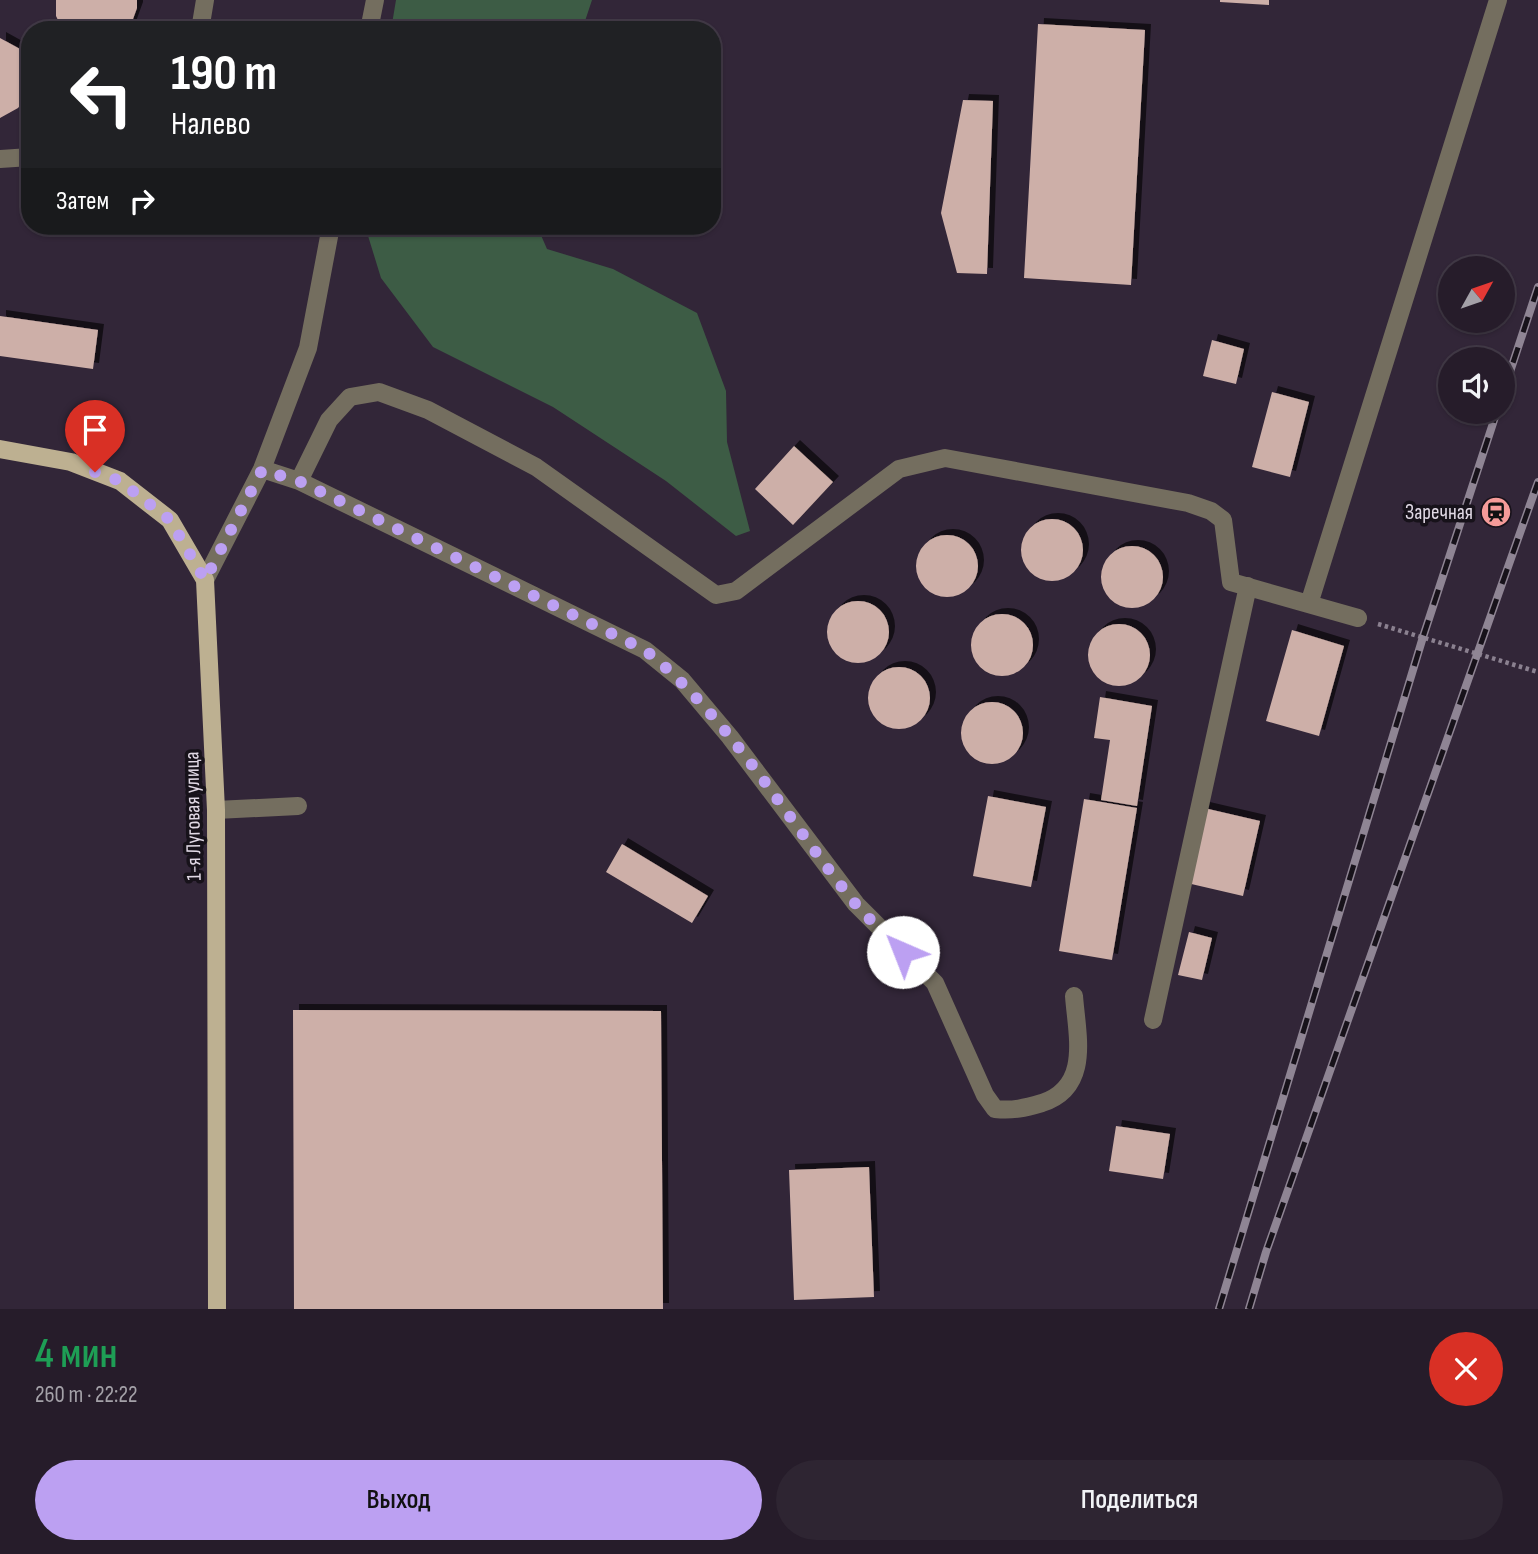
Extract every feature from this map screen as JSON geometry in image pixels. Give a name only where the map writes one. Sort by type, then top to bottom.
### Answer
[{"type":"main road","name":"1-я Луговая улица","points":[[0,449],[71,462],[120,481],[170,520],[205,580],[216,810],[217,1309]]},
{"type":"lane","points":[[202,21],[205,0]]},
{"type":"lane","points":[[370,21],[374,0]]},
{"type":"lane","points":[[1309,604],[1498,0]]},
{"type":"lane","points":[[0,159],[21,158]]},
{"type":"lane","points":[[205,580],[262,470],[308,348],[329,235]]},
{"type":"lane","points":[[299,481],[329,420],[350,397],[379,392],[428,410],[536,467],[716,595],[736,591],[899,469],[945,458],[1188,503],[1211,511],[1223,520],[1231,582],[1358,618]]},
{"type":"lane","points":[[262,470],[299,481],[645,650],[682,680],[730,737],[856,904],[935,984],[985,1095],[995,1109],[1014,1111],[1057,1098],[1068,1089],[1075,1073],[1079,1049],[1074,996]]},
{"type":"lane","points":[[1153,1020],[1248,586]]},
{"type":"lane","points":[[216,810],[298,806]]},
{"type":"path","points":[[1358,618],[1538,672]]},
{"type":"green space","points":[[396,0],[592,0],[585,21],[392,21]]},
{"type":"green space","points":[[368,235],[541,235],[547,249],[613,269],[697,313],[726,391],[727,442],[750,531],[736,536],[666,481],[553,407],[433,347],[381,278]]},
{"type":"building","points":[[56,0],[137,0],[132,21],[58,21]]},
{"type":"building","points":[[1269,0],[1269,5],[1220,2]]},
{"type":"building","points":[[1038,24],[1145,30],[1131,285],[1024,278]]},
{"type":"building","points":[[0,38],[21,51],[21,104],[0,118]]},
{"type":"building","points":[[963,100],[993,101],[987,274],[957,273],[941,213]]},
{"type":"building","points":[[0,316],[98,330],[93,369],[0,356]]},
{"type":"building","points":[[1212,340],[1244,349],[1236,384],[1203,376]]},
{"type":"building","points":[[1272,392],[1309,402],[1290,477],[1252,467]]},
{"type":"building","points":[[794,446],[833,482],[793,525],[755,489]]},
{"type":"building","points":[[1052,519],[1064,521],[1074,528],[1081,538],[1081,562],[1074,572],[1064,579],[1052,581],[1040,579],[1030,572],[1023,562],[1021,550],[1023,538],[1030,528],[1040,521]]},
{"type":"building","points":[[947,535],[959,537],[969,544],[976,554],[976,578],[969,588],[959,595],[947,597],[935,595],[925,588],[918,578],[916,566],[918,554],[925,544],[935,537]]},
{"type":"building","points":[[1132,546],[1144,548],[1154,555],[1161,565],[1161,589],[1154,599],[1144,606],[1132,608],[1120,606],[1110,599],[1103,589],[1101,577],[1103,565],[1110,555],[1120,548]]},
{"type":"building","points":[[858,601],[870,603],[880,610],[887,620],[887,644],[880,654],[870,661],[858,663],[846,661],[836,654],[829,644],[827,632],[829,620],[836,610],[846,603]]},
{"type":"building","points":[[1002,614],[1014,616],[1024,623],[1031,633],[1031,657],[1024,667],[1014,674],[1002,676],[990,674],[980,667],[973,657],[971,645],[973,633],[980,623],[990,616]]},
{"type":"building","points":[[1119,624],[1131,626],[1141,633],[1148,643],[1148,667],[1141,677],[1131,684],[1119,686],[1107,684],[1097,677],[1090,667],[1088,655],[1090,643],[1097,633],[1107,626]]},
{"type":"building","points":[[1292,630],[1344,646],[1319,736],[1266,721]]},
{"type":"building","points":[[899,667],[911,669],[921,676],[928,686],[928,710],[921,720],[911,727],[899,729],[887,727],[877,720],[870,710],[868,698],[870,686],[877,676],[887,669]]},
{"type":"building","points":[[1100,697],[1152,706],[1137,806],[1101,800],[1110,740],[1094,738]]},
{"type":"building","points":[[992,702],[1004,704],[1014,711],[1021,721],[1021,745],[1014,755],[1004,762],[992,764],[980,762],[970,755],[963,745],[961,733],[963,721],[970,711],[980,704]]},
{"type":"building","points":[[988,796],[1046,807],[1031,887],[973,876]]},
{"type":"building","points":[[1084,799],[1137,808],[1112,960],[1059,951]]},
{"type":"building","points":[[1204,808],[1260,821],[1243,896],[1187,883]]},
{"type":"building","points":[[622,844],[708,896],[692,923],[606,872]]},
{"type":"building","points":[[1189,932],[1212,938],[1202,980],[1178,975]]},
{"type":"building","points":[[293,1010],[661,1011],[663,1309],[294,1309]]},
{"type":"building","points":[[1116,1126],[1170,1134],[1163,1179],[1109,1171]]},
{"type":"building","points":[[869,1167],[874,1297],[794,1300],[789,1170]]},
{"type":"railway","points":[[1515,357],[1538,287]]},
{"type":"railway","points":[[1219,1309],[1423,637],[1493,424]]},
{"type":"railway","points":[[1249,1309],[1266,1252],[1538,482]]},
{"type":"place","name":"Заречная","points":[[1496,512]]},
{"type":"route","points":[[95,472],[120,481],[170,520],[205,580],[262,470],[299,481],[645,650],[682,680],[730,737],[856,904],[903,952]]}]
